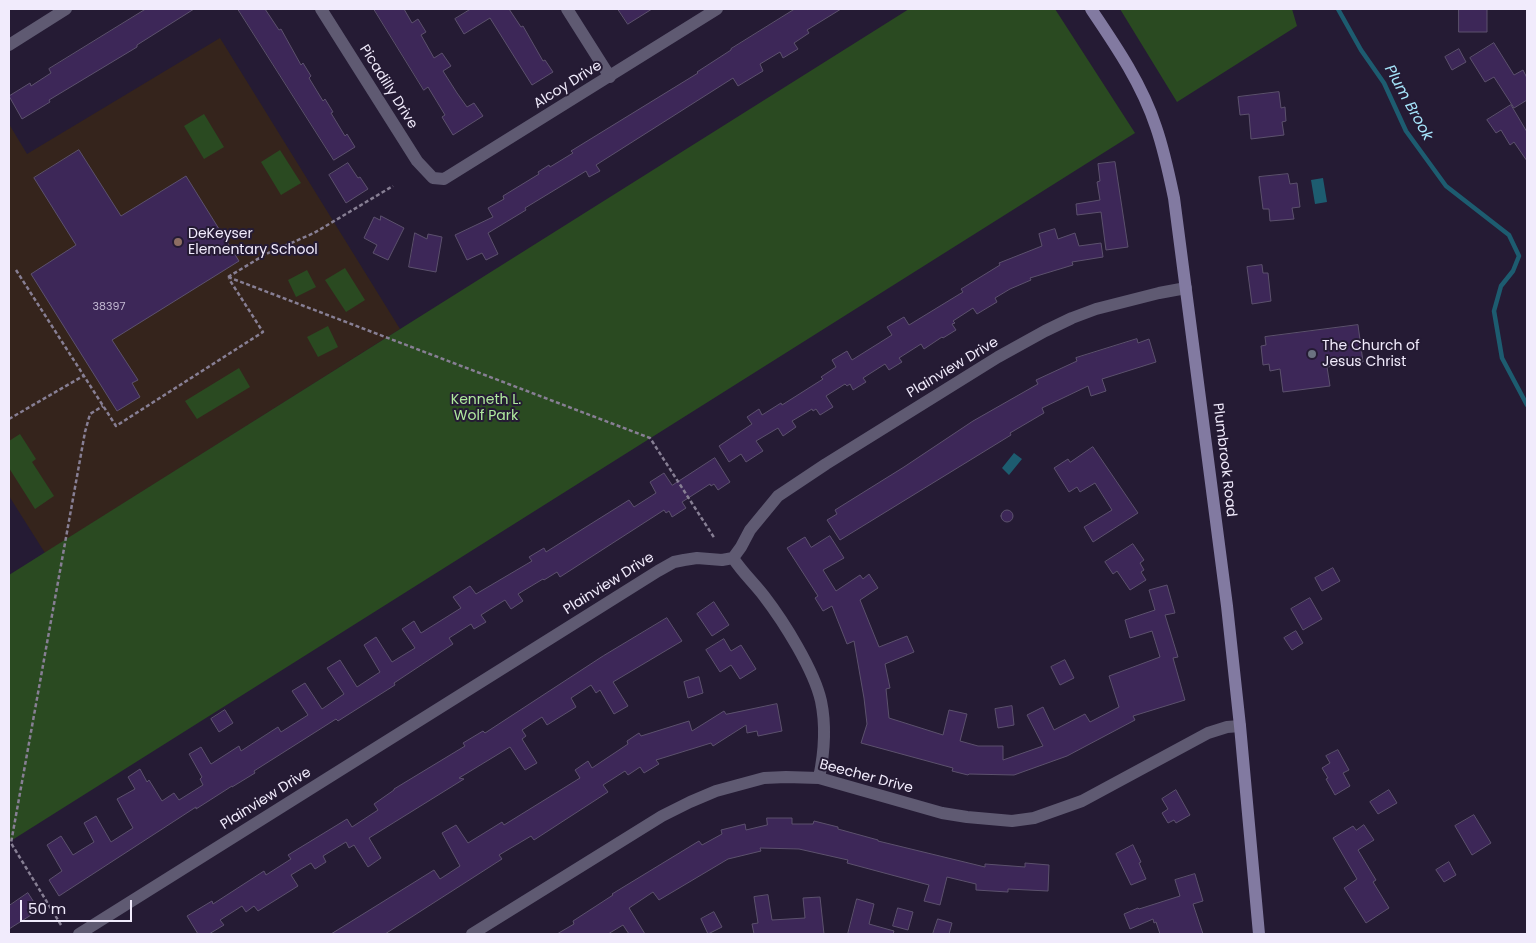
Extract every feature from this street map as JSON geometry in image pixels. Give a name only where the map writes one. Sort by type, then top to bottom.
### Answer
[{"type":"street","points":[[9,45],[66,9]]},
{"type":"street","name":"Picadilly Drive","points":[[321,9],[417,161],[433,178]]},
{"type":"street","points":[[567,9],[610,77]]},
{"type":"street","name":"Alcoy Drive","points":[[433,178],[444,179],[717,9]]},
{"type":"street","name":"Plumbrook Road","points":[[1091,9],[1132,73],[1156,125],[1166,158],[1174,198],[1227,606],[1259,934]]},
{"type":"street","name":"Plainview Drive","points":[[79,934],[658,571],[674,562],[684,560],[697,558],[722,560],[733,558],[750,530],[778,496],[826,464],[998,358],[1045,331],[1096,309],[1186,288]]},
{"type":"street","points":[[733,558],[772,607],[802,656],[816,686],[821,702],[824,726],[819,778]]},
{"type":"street","name":"Beecher Drive","points":[[472,934],[662,816],[716,790],[764,778],[819,778],[942,813],[1012,821],[1041,816],[1082,801],[1208,733],[1227,727],[1240,726]]},
{"type":"path","points":[[228,278],[266,254],[314,234],[393,186]]},
{"type":"path","points":[[16,270],[116,426],[263,332],[228,278]]},
{"type":"path","points":[[228,278],[650,438],[715,539]]},
{"type":"path","points":[[9,419],[84,376]]},
{"type":"path","points":[[61,924],[11,843],[85,432],[90,414],[103,406]]},
{"type":"shaded area","name":"DeKeyser Elementary School","points":[[220,38],[400,329],[45,553],[9,496],[9,124],[27,154]]},
{"type":"green space","name":"Kenneth L. Wolf Park","points":[[909,9],[1055,9],[1135,133],[9,842],[9,575]]},
{"type":"green space","points":[[1120,9],[1292,9],[1297,26],[1177,102]]},
{"type":"green space","points":[[204,114],[224,147],[204,159],[184,126]]},
{"type":"green space","points":[[280,150],[301,183],[281,195],[261,162]]},
{"type":"green space","points":[[345,268],[365,300],[346,312],[325,280]]},
{"type":"green space","points":[[307,270],[316,287],[296,297],[288,280]]},
{"type":"green space","points":[[328,326],[338,347],[318,357],[307,337]]},
{"type":"green space","points":[[239,368],[250,387],[197,419],[185,401]]},
{"type":"green space","points":[[20,434],[36,459],[32,462],[54,496],[35,509],[9,468],[9,441]]},
{"type":"water","points":[[1323,178],[1327,202],[1315,204],[1311,180]]},
{"type":"water","points":[[1014,453],[1022,459],[1009,475],[1002,468]]},
{"type":"building","points":[[146,9],[194,9],[22,119],[9,96],[30,83],[31,86],[51,73],[49,69]]},
{"type":"building","points":[[238,9],[265,9],[279,30],[281,29],[301,65],[303,63],[311,76],[309,78],[323,101],[325,99],[345,136],[347,134],[355,147],[334,160]]},
{"type":"building","points":[[374,9],[404,9],[412,23],[418,19],[426,32],[421,35],[434,58],[442,53],[451,66],[443,71],[457,93],[467,107],[474,103],[483,116],[453,135],[442,117],[445,115],[428,87],[424,90]]},
{"type":"building","points":[[471,9],[509,9],[521,27],[523,26],[543,61],[545,60],[553,72],[532,85],[490,18],[464,34],[455,19]]},
{"type":"building","points":[[618,9],[652,9],[628,24]]},
{"type":"building","points":[[795,9],[841,9],[807,30],[809,33],[794,43],[798,49],[783,58],[780,52],[760,64],[763,71],[738,86],[733,78],[596,165],[600,171],[589,177],[586,171],[488,233],[498,254],[486,260],[482,253],[467,260],[455,235],[493,217],[488,208],[504,199],[503,196],[539,174],[538,172],[549,165],[550,167],[573,153],[571,151],[698,73],[731,49]]},
{"type":"building","points":[[1459,9],[1487,9],[1487,32],[1459,32]]},
{"type":"building","points":[[1494,43],[1514,75],[1523,70],[1527,78],[1527,100],[1514,108],[1494,77],[1485,82],[1470,58]]},
{"type":"building","points":[[1459,49],[1466,62],[1452,70],[1445,57]]},
{"type":"building","points":[[1279,92],[1281,108],[1285,107],[1286,121],[1282,122],[1284,135],[1251,139],[1249,114],[1240,115],[1238,97]]},
{"type":"building","points":[[1511,105],[1527,132],[1527,161],[1514,142],[1510,145],[1501,130],[1496,133],[1487,120]]},
{"type":"building","points":[[79,150],[121,216],[186,176],[239,261],[112,340],[138,380],[132,383],[140,397],[117,411],[31,274],[76,245],[34,178]]},
{"type":"building","points":[[1115,162],[1128,247],[1106,250],[1101,212],[1077,215],[1076,204],[1100,200],[1097,182],[1100,181],[1098,164]]},
{"type":"building","points":[[348,163],[368,189],[346,203],[329,175]]},
{"type":"building","points":[[1288,174],[1290,184],[1297,183],[1300,207],[1292,208],[1294,219],[1270,221],[1269,209],[1263,209],[1259,177]]},
{"type":"building","points":[[381,216],[404,228],[388,260],[373,253],[377,245],[364,238],[374,217],[380,220]]},
{"type":"building","points":[[1055,229],[1058,239],[1075,233],[1079,246],[1101,243],[1103,257],[1072,262],[1073,265],[1030,278],[1031,280],[995,298],[997,302],[977,314],[973,308],[953,321],[955,323],[952,324],[956,330],[924,349],[921,344],[899,358],[902,362],[889,370],[885,364],[863,378],[866,382],[853,390],[850,384],[847,386],[845,384],[826,396],[833,407],[820,415],[816,409],[813,411],[812,409],[792,421],[796,427],[783,436],[778,428],[756,441],[763,451],[746,462],[741,454],[729,462],[719,446],[752,424],[747,417],[759,409],[762,415],[781,403],[782,405],[823,379],[821,377],[836,367],[832,360],[847,351],[852,360],[892,335],[887,327],[904,317],[909,325],[963,292],[961,289],[1000,265],[999,263],[1042,246],[1039,234]]},
{"type":"building","points":[[415,233],[427,239],[428,234],[442,237],[436,272],[409,267]]},
{"type":"building","points":[[1262,265],[1263,273],[1268,273],[1271,301],[1252,304],[1247,267]]},
{"type":"building","name":"The Church of Jesus Christ","points":[[1358,325],[1363,362],[1327,367],[1330,386],[1283,392],[1280,369],[1270,371],[1269,364],[1263,365],[1261,346],[1266,345],[1265,337]]},
{"type":"building","points":[[1137,339],[1138,343],[1149,339],[1156,362],[1102,379],[1106,391],[1091,396],[1088,386],[1042,408],[1044,413],[1010,433],[1011,435],[840,540],[827,520],[837,514],[835,510],[973,421],[1038,384],[1036,380],[1077,361],[1076,358]]},
{"type":"building","points":[[1093,447],[1138,513],[1093,542],[1084,527],[1112,510],[1095,483],[1080,492],[1077,487],[1069,492],[1054,468],[1068,459],[1070,462]]},
{"type":"building","points":[[715,458],[730,482],[718,490],[714,484],[711,486],[710,484],[682,502],[686,508],[672,517],[669,511],[666,513],[664,510],[560,577],[557,572],[543,579],[518,594],[523,601],[511,609],[505,600],[481,615],[486,622],[474,629],[471,624],[449,638],[453,644],[394,683],[395,685],[338,721],[336,719],[254,771],[255,773],[196,809],[196,807],[59,896],[49,880],[62,871],[47,845],[61,836],[73,855],[94,842],[84,823],[96,816],[111,842],[133,828],[117,799],[135,789],[128,777],[140,769],[147,782],[149,780],[162,801],[174,793],[179,800],[203,785],[200,779],[202,777],[189,754],[201,747],[211,764],[239,746],[241,751],[278,727],[281,732],[308,715],[292,691],[305,683],[322,709],[344,694],[327,668],[340,660],[357,687],[380,672],[364,645],[376,637],[392,662],[415,648],[402,629],[414,621],[421,633],[461,608],[453,597],[470,586],[476,594],[532,561],[529,557],[544,548],[546,552],[629,500],[634,507],[656,493],[650,482],[664,473],[672,485]]},
{"type":"building","points":[[1005,510],[1009,510],[1013,516],[1009,522],[1005,522],[1001,518],[1001,514]]},
{"type":"building","points":[[830,536],[844,558],[823,570],[836,591],[860,575],[863,579],[869,574],[878,588],[860,600],[879,647],[907,636],[914,652],[885,664],[890,688],[886,689],[889,718],[943,735],[949,710],[967,714],[960,741],[978,746],[1003,746],[1003,760],[1043,746],[1027,715],[1043,707],[1054,730],[1085,714],[1090,722],[1119,707],[1109,676],[1160,657],[1152,631],[1130,638],[1125,620],[1155,610],[1149,590],[1167,585],[1175,613],[1165,615],[1178,657],[1173,658],[1185,700],[1133,716],[1135,720],[1067,756],[1014,775],[968,775],[952,771],[953,768],[861,743],[867,724],[854,641],[847,644],[832,606],[823,611],[815,598],[818,596],[787,548],[805,537],[811,547]]},
{"type":"building","points":[[1133,544],[1144,560],[1140,563],[1144,570],[1141,572],[1146,580],[1130,590],[1117,571],[1113,574],[1105,562]]},
{"type":"building","points":[[1333,568],[1340,581],[1322,591],[1315,578]]},
{"type":"building","points":[[1310,598],[1322,619],[1303,630],[1291,609]]},
{"type":"building","points":[[714,602],[729,625],[712,636],[697,614]]},
{"type":"building","points":[[667,618],[682,641],[613,682],[628,706],[614,714],[600,690],[596,693],[591,685],[571,698],[576,707],[547,725],[542,717],[522,730],[526,736],[522,739],[537,763],[525,770],[510,747],[459,778],[464,779],[369,838],[381,858],[368,867],[354,845],[349,848],[346,842],[323,856],[326,862],[315,869],[311,863],[291,875],[298,886],[258,911],[254,906],[246,912],[242,906],[220,920],[224,925],[209,934],[198,934],[187,916],[212,901],[213,904],[264,871],[266,875],[291,859],[288,855],[347,819],[352,827],[378,810],[374,804],[394,789],[465,746],[463,743],[483,731],[485,733],[603,656]]},
{"type":"building","points":[[1296,631],[1303,643],[1292,650],[1284,638]]},
{"type":"building","points":[[724,639],[731,651],[741,645],[756,669],[740,679],[731,665],[720,672],[706,650]]},
{"type":"building","points":[[1065,660],[1074,678],[1060,685],[1051,667]]},
{"type":"building","points":[[699,677],[703,693],[688,698],[684,682]]},
{"type":"building","points":[[777,704],[782,731],[758,736],[757,731],[747,733],[746,725],[713,746],[711,743],[656,760],[659,764],[644,773],[640,767],[628,775],[625,771],[603,785],[608,792],[534,840],[531,836],[499,855],[502,859],[385,934],[331,934],[434,870],[440,879],[460,866],[442,833],[456,825],[468,843],[502,822],[504,825],[580,778],[575,770],[588,761],[592,768],[628,744],[627,741],[639,733],[641,736],[689,721],[692,731],[724,711],[726,714]]},
{"type":"building","points":[[1012,706],[1014,725],[998,728],[995,709]]},
{"type":"building","points":[[225,710],[233,723],[219,732],[211,719]]},
{"type":"building","points":[[1338,750],[1349,770],[1343,773],[1350,786],[1335,795],[1322,768],[1330,763],[1326,756]]},
{"type":"building","points":[[1176,790],[1190,815],[1176,823],[1174,820],[1168,823],[1162,813],[1168,809],[1162,799]]},
{"type":"building","points":[[1389,790],[1397,803],[1378,814],[1370,802]]},
{"type":"building","points":[[1474,815],[1491,843],[1472,855],[1455,826]]},
{"type":"building","points":[[767,818],[792,818],[792,824],[813,824],[814,821],[878,841],[985,867],[985,864],[1025,867],[1025,863],[1049,865],[1048,891],[1008,889],[1008,892],[976,890],[976,884],[947,877],[940,905],[924,901],[929,885],[847,863],[848,860],[799,849],[760,848],[761,851],[728,859],[659,900],[653,892],[629,908],[645,934],[629,934],[623,925],[608,934],[557,934],[574,924],[573,921],[612,894],[699,841],[702,845],[722,834],[721,830],[745,824],[746,830],[767,825]]},
{"type":"building","points":[[1364,825],[1374,840],[1358,850],[1376,880],[1373,882],[1389,908],[1366,923],[1344,888],[1357,879],[1333,838],[1353,826],[1356,830]]},
{"type":"building","points":[[1133,845],[1146,879],[1131,885],[1116,854]]},
{"type":"building","points":[[1449,862],[1456,875],[1444,882],[1436,870]]},
{"type":"building","points":[[1195,874],[1203,901],[1193,904],[1203,934],[1160,934],[1153,919],[1130,929],[1124,914],[1180,896],[1175,880]]},
{"type":"building","points":[[28,893],[39,910],[9,929],[9,906]]},
{"type":"building","points":[[768,895],[772,920],[805,918],[803,898],[820,897],[824,934],[754,934],[752,924],[758,923],[754,897]]},
{"type":"building","points":[[857,899],[874,904],[869,924],[894,931],[893,934],[848,934]]},
{"type":"building","points":[[898,908],[913,912],[908,930],[893,926]]},
{"type":"building","points":[[714,912],[722,927],[708,934],[701,919]]},
{"type":"building","points":[[938,919],[952,923],[949,934],[933,934]]},
{"type":"waterway","name":"Plum Brook","points":[[1338,9],[1361,50],[1384,83],[1406,131],[1446,186],[1509,235],[1519,256],[1513,271],[1501,286],[1494,311],[1502,358],[1527,405]]},
{"type":"place","name":"DeKeyser Elementary School","points":[[178,242]]},
{"type":"place","name":"The Church of Jesus Christ","points":[[1312,354]]}]
